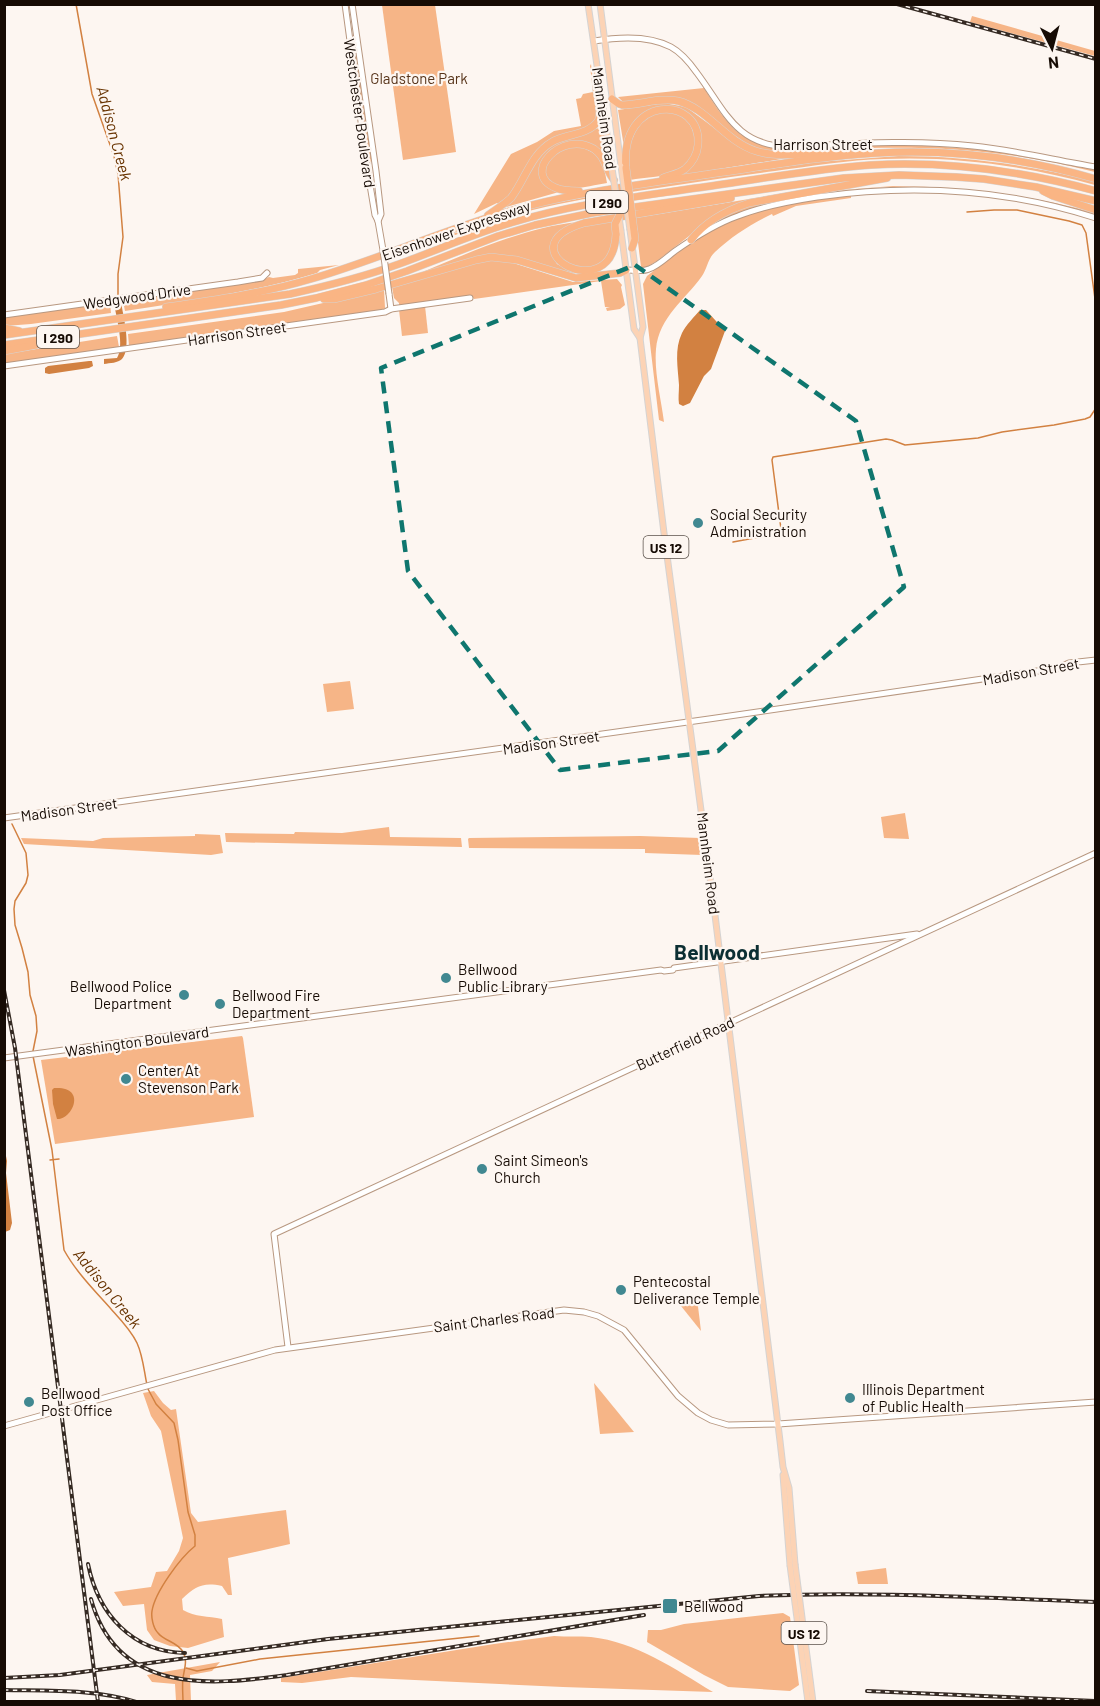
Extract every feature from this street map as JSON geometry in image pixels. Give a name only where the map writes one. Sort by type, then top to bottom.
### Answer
[{"type":"highway","points":[[482,219],[508,201],[544,147],[555,140],[589,129],[597,123],[600,116],[596,82],[599,71]]},
{"type":"highway","points":[[612,99],[622,105],[663,100],[678,101],[696,110],[745,147],[761,153],[863,150],[878,153]]},
{"type":"highway","points":[[632,248],[635,239],[623,167],[627,142],[633,128],[641,118],[658,109],[668,109],[679,112],[690,120],[698,141],[696,155],[685,169],[655,182]]},
{"type":"highway","points":[[587,192],[560,189],[548,183],[542,172],[547,157],[564,145],[591,147],[605,160],[610,169],[609,174],[614,180]]},
{"type":"highway","points":[[152,314],[164,308],[311,279],[482,219],[549,200],[655,182],[814,159],[878,153],[953,153],[995,157],[1071,172],[1081,171],[1095,177]]},
{"type":"highway","name":"Eisenhower Expressway","points":[[4,335],[290,294],[328,286],[394,266],[477,233],[550,212],[819,170],[873,165],[949,166],[1024,174],[1095,191]]},
{"type":"highway","points":[[691,240],[696,233],[719,216],[749,202],[876,181],[899,175]]},
{"type":"highway","name":"Eisenhower Expressway","points":[[4,345],[316,298],[385,279],[483,241],[535,225],[592,213],[844,178],[899,175],[956,177],[1036,187],[1095,201]]},
{"type":"highway","points":[[1036,187],[1053,196],[1095,210]]},
{"type":"highway","points":[[619,216],[615,224],[619,232],[614,249],[610,258],[598,268],[575,270],[557,259],[554,253],[555,242],[571,227],[584,223],[737,196],[752,191]]},
{"type":"highway","points":[[316,298],[344,297],[491,257],[517,260],[576,278],[620,273],[626,270]]},
{"type":"highway","points":[[4,328],[24,333]]},
{"type":"highway","points":[[4,351],[36,345],[53,338]]},
{"type":"main road","name":"Westchester Boulevard","points":[[345,4],[368,173],[383,250],[391,309]]},
{"type":"main road","name":"Westchester Boulevard","points":[[352,4],[381,214],[378,221]]},
{"type":"main road","name":"Mannheim Road","points":[[588,4],[599,71],[610,169]]},
{"type":"main road","name":"Mannheim Road","points":[[600,4],[623,167]]},
{"type":"main road","name":"Harrison Street","points":[[594,41],[645,39],[673,49],[694,68],[734,124],[745,135],[768,145],[788,147],[953,144],[1010,150],[1095,167]]},
{"type":"main road","name":"Mannheim Road","points":[[614,180],[619,216]]},
{"type":"main road","points":[[626,270],[648,270],[722,222],[750,212],[808,199],[873,191],[921,190],[987,195],[1041,203],[1095,218]]},
{"type":"main road","name":"Mannheim Road","points":[[619,232],[634,329],[640,338]]},
{"type":"main road","name":"Mannheim Road","points":[[632,248],[643,327],[640,338],[663,533],[721,961],[778,1424]]},
{"type":"main road","name":"Wedgwood Drive","points":[[4,315],[262,278],[267,273]]},
{"type":"main road","name":"Harrison Street","points":[[4,366],[470,298]]},
{"type":"main road","name":"Madison Street","points":[[4,818],[690,722],[1058,668],[1069,663],[1095,660]]},
{"type":"main road","name":"Butterfield Road","points":[[288,1347],[274,1234],[1095,854]]},
{"type":"main road","name":"Washington Boulevard","points":[[4,1058],[922,933]]},
{"type":"main road","name":"Saint Charles Road","points":[[4,1426],[288,1347],[551,1311],[574,1311],[598,1316],[624,1330],[680,1398],[698,1413],[728,1425],[778,1424],[1095,1402]]},
{"type":"main road","name":"US 12","points":[[778,1424],[783,1467],[789,1488],[792,1564],[808,1701]]},
{"type":"main road","name":"US 12","points":[[792,1564],[813,1701]]},
{"type":"highlighted area","points":[[635,265],[856,421],[904,587],[718,751],[560,770],[408,571],[381,368]]},
{"type":"green space","name":"Gladstone Park","points":[[382,5],[435,5],[456,152],[403,160]]},
{"type":"green space","points":[[972,16],[1095,51],[1095,56],[970,22]]},
{"type":"green space","points":[[355,56],[358,57],[372,160],[370,162],[368,161]]},
{"type":"green space","points":[[591,64],[598,119],[588,127],[555,137],[505,200],[499,205],[497,203],[474,214],[511,154],[554,131],[581,126],[576,99],[581,98],[583,94],[593,92]]},
{"type":"green space","points":[[704,88],[734,129],[762,145],[796,150],[864,146],[864,148],[770,151],[745,143],[686,101],[627,103],[618,97]]},
{"type":"green space","points":[[664,103],[686,107],[736,144],[794,157],[682,175],[695,161],[694,121],[662,107],[651,109],[636,121],[624,147],[618,110]]},
{"type":"green space","points":[[656,113],[674,113],[689,123],[695,139],[692,156],[687,163],[674,172],[630,180],[627,151],[643,120]]},
{"type":"green space","points":[[599,128],[603,129],[607,160],[602,132],[605,157],[594,146],[556,147],[544,158],[540,170],[559,192],[503,208],[530,167],[547,148],[566,138]]},
{"type":"green space","points":[[918,145],[999,151],[1095,170],[1095,172],[1010,155],[954,149],[868,148],[868,146]]},
{"type":"green space","points":[[580,147],[592,152],[600,160],[607,183],[572,188],[560,187],[548,179],[546,169],[551,158],[564,149]]},
{"type":"green space","points":[[898,156],[998,163],[1096,182],[1095,185],[1043,172],[991,164],[911,158],[816,165],[631,192],[631,189],[817,162]]},
{"type":"green space","points":[[893,186],[954,188],[857,189],[812,195],[830,191]]},
{"type":"green space","points":[[809,189],[750,200],[711,219],[657,261],[645,268],[641,267],[635,218]]},
{"type":"green space","points":[[609,193],[609,195],[524,212],[389,261],[388,257],[503,216],[544,205]]},
{"type":"green space","points":[[1005,194],[1046,201],[1096,213],[1095,215]]},
{"type":"green space","points":[[851,195],[851,198],[796,206],[773,216],[772,214],[742,231],[713,254],[702,276],[667,318],[658,338],[656,367],[664,422],[659,420],[643,284],[647,276],[697,238],[731,221],[782,206]]},
{"type":"green space","points":[[803,196],[762,206],[718,221],[733,210],[767,201],[770,203]]},
{"type":"green space","points":[[613,221],[612,243],[603,262],[589,268],[565,264],[557,251],[557,243],[561,237],[577,228]]},
{"type":"green space","points":[[578,222],[561,231],[553,242],[553,256],[557,264],[576,274],[509,256],[425,271],[520,234]]},
{"type":"green space","points":[[493,260],[510,262],[573,282],[617,279],[622,285],[625,305],[620,309],[607,311],[606,308],[610,307],[605,307],[601,281],[474,299],[472,296],[399,306],[394,298],[392,287],[473,263]]},
{"type":"green space","points":[[339,265],[269,286],[197,300],[125,311],[123,301],[261,281],[269,277],[295,275],[298,269]]},
{"type":"green space","points":[[384,289],[385,308],[380,311],[129,346],[128,334],[284,312]]},
{"type":"green space","points":[[110,303],[111,313],[5,326],[4,317]]},
{"type":"green space","points":[[425,306],[428,333],[402,336],[399,310]]},
{"type":"green space","points":[[117,336],[119,347],[5,364],[5,354]]},
{"type":"green space","points":[[350,681],[354,709],[327,712],[323,684]]},
{"type":"green space","points":[[905,813],[909,839],[884,838],[881,817]]},
{"type":"green space","points":[[389,827],[390,837],[461,838],[462,847],[226,842],[225,833],[342,833]]},
{"type":"green space","points":[[195,834],[220,835],[223,853],[211,855],[24,844],[21,838],[93,841],[103,838],[195,836]]},
{"type":"green space","points":[[640,836],[700,838],[702,855],[645,853],[645,849],[469,848],[468,839],[469,838]]},
{"type":"green space","points":[[242,1036],[254,1117],[55,1144],[41,1060]]},
{"type":"green space","points":[[697,1298],[701,1331],[677,1301]]},
{"type":"green space","points":[[594,1383],[634,1432],[600,1434]]},
{"type":"green space","points":[[154,1391],[171,1410],[176,1409],[191,1513],[198,1522],[286,1510],[290,1544],[228,1558],[232,1595],[228,1595],[222,1586],[205,1585],[191,1591],[182,1599],[183,1610],[222,1619],[224,1637],[188,1648],[170,1646],[154,1640],[147,1630],[144,1604],[123,1606],[114,1592],[151,1587],[156,1572],[167,1571],[179,1551],[183,1538],[161,1431],[151,1416],[143,1393]]},
{"type":"green space","points":[[886,1568],[888,1584],[858,1584],[856,1572]]},
{"type":"green space","points":[[783,1613],[790,1617],[799,1685],[790,1691],[728,1687],[647,1642],[648,1630]]},
{"type":"green space","points":[[554,1636],[591,1637],[624,1644],[655,1658],[713,1692],[351,1677],[302,1683],[281,1682],[281,1678]]},
{"type":"green space","points":[[220,1662],[212,1671],[190,1675],[191,1701],[176,1701],[175,1684],[152,1682],[147,1675]]},
{"type":"shaded area","points":[[121,302],[126,331],[125,354],[118,361],[104,364],[104,359],[117,358],[119,353],[120,339],[114,303]]},
{"type":"shaded area","points":[[700,310],[706,310],[725,331],[711,369],[704,376],[690,403],[683,406],[679,404],[678,345],[684,330]]},
{"type":"shaded area","points":[[92,361],[93,366],[89,368],[45,373],[45,368],[48,366]]},
{"type":"shaded area","points":[[54,1088],[65,1089],[74,1097],[72,1109],[63,1118],[57,1119],[53,1104],[52,1090]]},
{"type":"shaded area","points":[[4,1146],[12,1223],[10,1230],[5,1232]]},
{"type":"waterway","name":"Addison Creek","points":[[76,4],[92,94],[118,174],[123,237],[118,274],[118,297]]},
{"type":"waterway","points":[[967,212],[1017,210],[1082,225],[1086,233],[1096,306]]},
{"type":"waterway","points":[[733,542],[780,532],[773,457],[886,439],[905,445],[978,438],[1085,419],[1090,417],[1096,408]]},
{"type":"waterway","name":"Addison Creek","points":[[12,824],[26,853],[28,875],[15,901],[14,909],[15,925],[28,972],[30,995],[36,1016],[37,1031],[33,1051]]},
{"type":"waterway","name":"Addison Creek","points":[[33,1056],[52,1150],[64,1250],[80,1274],[132,1334],[141,1353],[147,1385]]},
{"type":"waterway","name":"Addison Creek","points":[[50,1160],[59,1159]]},
{"type":"waterway","name":"Addison Creek","points":[[148,1389],[156,1404],[174,1423],[188,1512],[195,1535],[195,1546],[163,1585],[152,1613],[156,1631],[178,1646],[184,1655],[183,1702]]},
{"type":"waterway","points":[[186,1668],[197,1671],[260,1659],[479,1636]]},
{"type":"railway","points":[[897,4],[1096,59]]},
{"type":"railway","points":[[4,990],[15,1048],[98,1702]]},
{"type":"railway","points":[[88,1564],[100,1599],[120,1627],[149,1646],[185,1653]]},
{"type":"railway","points":[[4,1678],[60,1675],[328,1639],[759,1596],[885,1595],[1096,1602]]},
{"type":"railway","points":[[91,1599],[104,1630],[122,1652],[144,1668],[170,1677],[198,1681],[257,1679],[287,1675],[644,1615]]},
{"type":"railway","points":[[4,1690],[88,1693],[136,1702]]},
{"type":"railway","points":[[867,1691],[1095,1701]]},
{"type":"place","name":"Social Security Administration","points":[[698,523]]},
{"type":"place","name":"Bellwood Public Library","points":[[446,978]]},
{"type":"place","name":"Bellwood Police Department","points":[[184,995]]},
{"type":"place","name":"Bellwood Fire Department","points":[[220,1004]]},
{"type":"place","name":"Center At Stevenson Park","points":[[126,1079]]},
{"type":"place","name":"Saint Simeon's Church","points":[[482,1169]]},
{"type":"place","name":"Pentecostal Deliverance Temple","points":[[621,1290]]},
{"type":"place","name":"Illinois Department of Public Health","points":[[850,1398]]},
{"type":"place","name":"Bellwood Post Office","points":[[29,1402]]},
{"type":"place","name":"Bellwood","points":[[670,1606]]},
{"type":"district","name":"Bellwood","points":[[717,951]]}]
